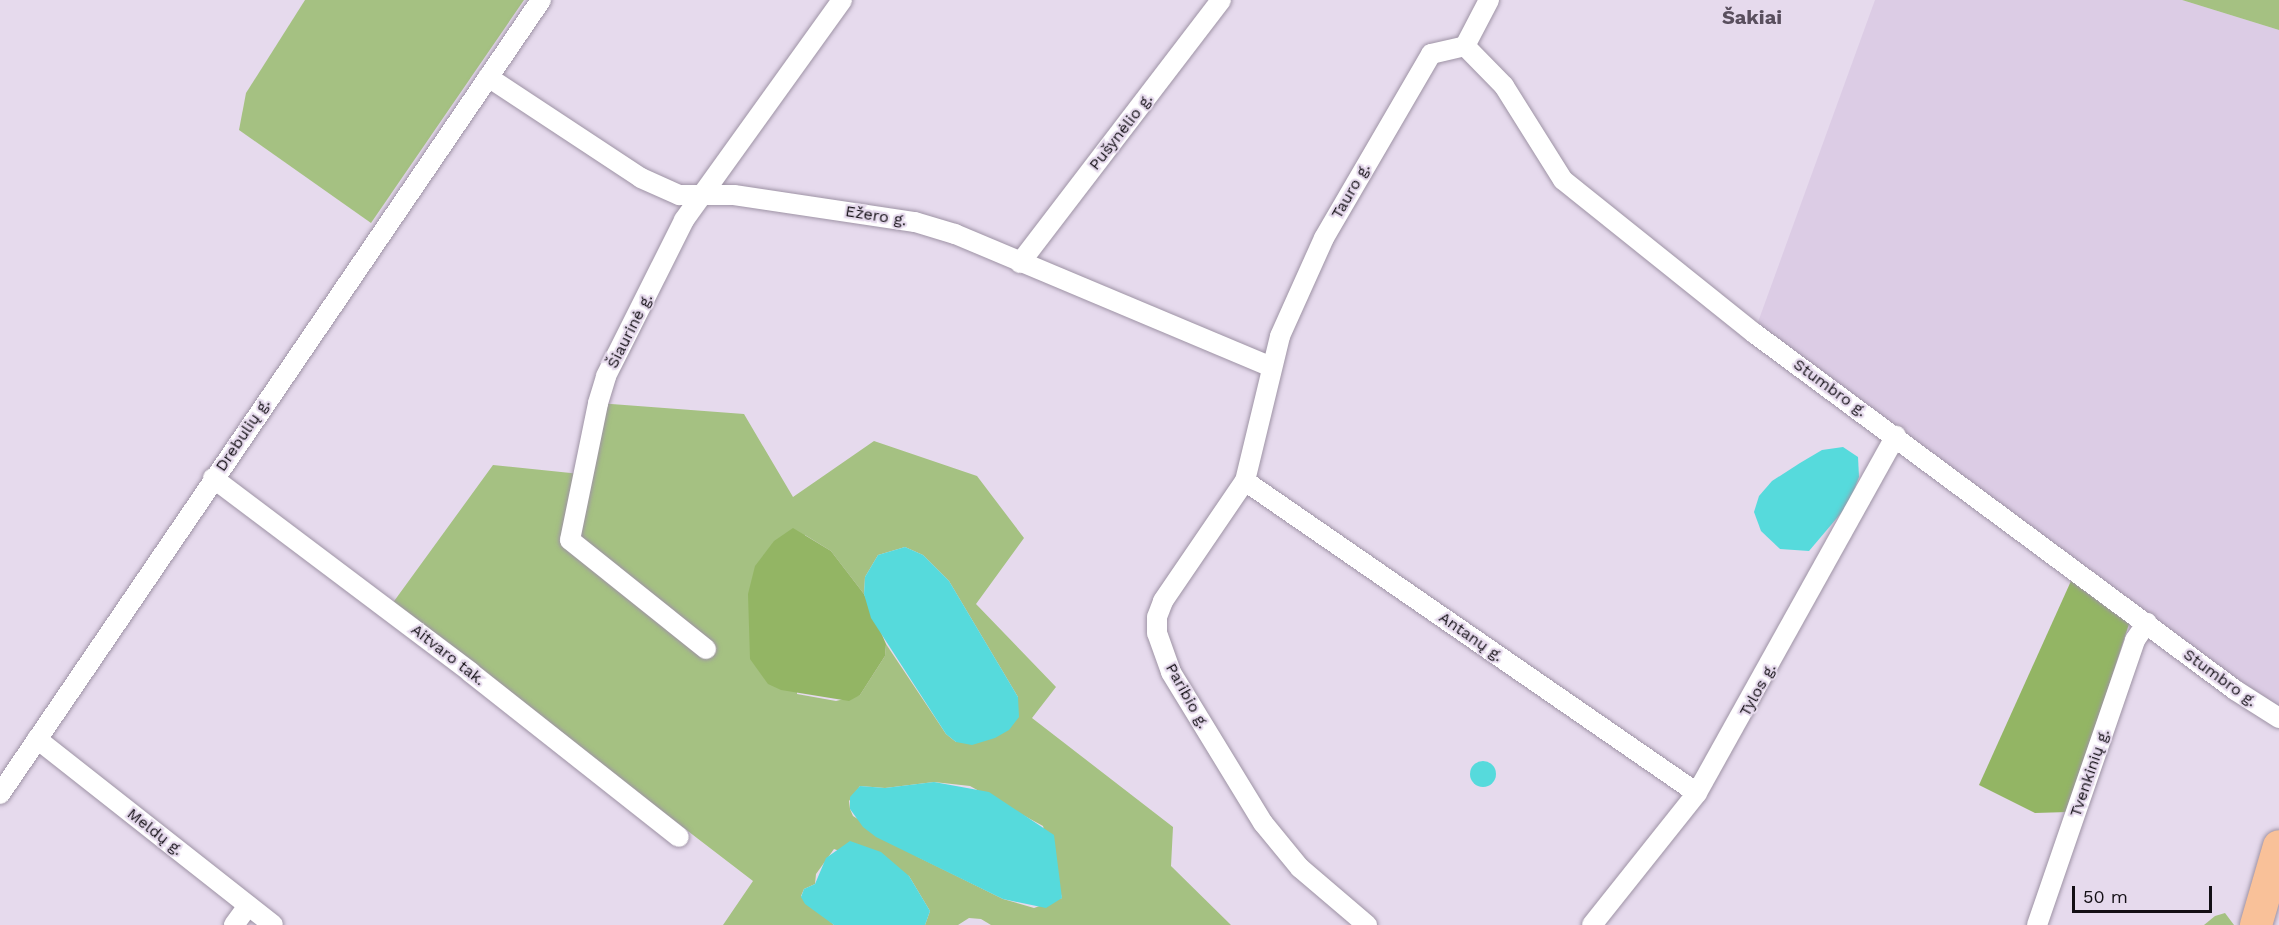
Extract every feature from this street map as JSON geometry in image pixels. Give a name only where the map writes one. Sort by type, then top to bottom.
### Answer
[{"type":"main road","points":[[2256,925],[2279,846]]},
{"type":"street","name":"Drebulių g.","points":[[0,794],[213,478],[541,0]]},
{"type":"street","name":"Šiaurinė g.","points":[[706,649],[570,540],[604,382],[684,220],[706,195],[842,0]]},
{"type":"street","name":"Pušynėlio g.","points":[[1020,263],[1221,0]]},
{"type":"street","points":[[1465,46],[1489,0]]},
{"type":"street","name":"Tauro g.","points":[[1271,367],[1283,327],[1324,238],[1431,54],[1465,46]]},
{"type":"street","name":"Stumbro g.","points":[[1465,46],[1504,86],[1563,180],[1655,257],[2147,623],[2279,718]]},
{"type":"street","name":"Ežero g.","points":[[488,77],[641,178],[679,195],[734,195],[915,222],[955,234],[1271,367]]},
{"type":"street","name":"Paribio g.","points":[[1271,367],[1245,481],[1163,601],[1157,633],[1171,672],[1189,705],[1263,823],[1300,868],[1367,925]]},
{"type":"street","name":"Tylos g.","points":[[1592,925],[1697,794],[1896,436]]},
{"type":"street","name":"Aitvaro tak.","points":[[213,478],[461,665],[678,837]]},
{"type":"street","name":"Antanų g.","points":[[1245,481],[1697,794]]},
{"type":"street","name":"Tvenkinių g.","points":[[2037,925],[2135,640],[2147,623]]},
{"type":"street","name":"Meldų g.","points":[[38,739],[273,925]]},
{"type":"street","points":[[234,925],[248,906]]},
{"type":"shaded area","points":[[1875,0],[2182,0],[2279,30],[2279,718],[1754,333]]},
{"type":"green space","points":[[305,0],[524,0],[371,223],[239,130],[246,93]]},
{"type":"green space","points":[[2182,0],[2279,0],[2279,30]]},
{"type":"green space","points":[[598,403],[744,414],[793,497],[874,441],[977,476],[1024,538],[976,604],[1056,687],[1032,718],[1173,827],[1171,866],[1231,925],[991,925],[981,919],[969,918],[958,925],[925,925],[930,911],[909,876],[834,849],[816,874],[815,884],[804,889],[801,896],[834,925],[723,925],[753,881],[392,604],[493,465],[590,475]],"holes":[[[805,535],[831,551],[864,594],[865,577],[878,555],[905,547],[923,555],[949,581],[1018,697],[956,742],[946,734],[886,644],[885,656],[860,695],[836,701],[797,694]],[[934,782],[970,786],[1043,826],[1062,898],[1034,908],[1003,899],[918,857],[853,816],[850,809],[849,801],[860,786],[885,788]]]},
{"type":"green space","points":[[793,528],[831,551],[864,594],[886,644],[885,656],[860,695],[849,701],[781,690],[768,684],[750,659],[748,594],[755,566],[774,541]]},
{"type":"green space","points":[[2071,581],[2129,624],[2068,812],[2035,813],[1979,785]]},
{"type":"green space","points":[[2225,913],[2234,925],[2204,925],[2215,916]]},
{"type":"water","points":[[1843,447],[1858,457],[1859,477],[1848,505],[1809,551],[1780,549],[1761,531],[1754,512],[1759,496],[1772,481],[1822,450]]},
{"type":"water","points":[[905,547],[923,555],[949,581],[1018,697],[1019,717],[1009,730],[995,738],[972,745],[956,742],[946,734],[871,618],[864,594],[865,577],[878,555]]},
{"type":"water","points":[[1483,761],[1492,765],[1496,774],[1492,783],[1483,787],[1474,783],[1470,774],[1474,765]]},
{"type":"water","points":[[934,782],[989,792],[1054,835],[1062,898],[1046,908],[1003,899],[876,837],[863,827],[850,809],[850,797],[860,786],[885,788]]},
{"type":"water","points":[[850,841],[881,852],[909,876],[930,911],[925,925],[834,925],[805,904],[801,897],[804,889],[815,884],[826,858]]},
{"type":"district","name":"Šakiai","points":[[1752,17]]}]
